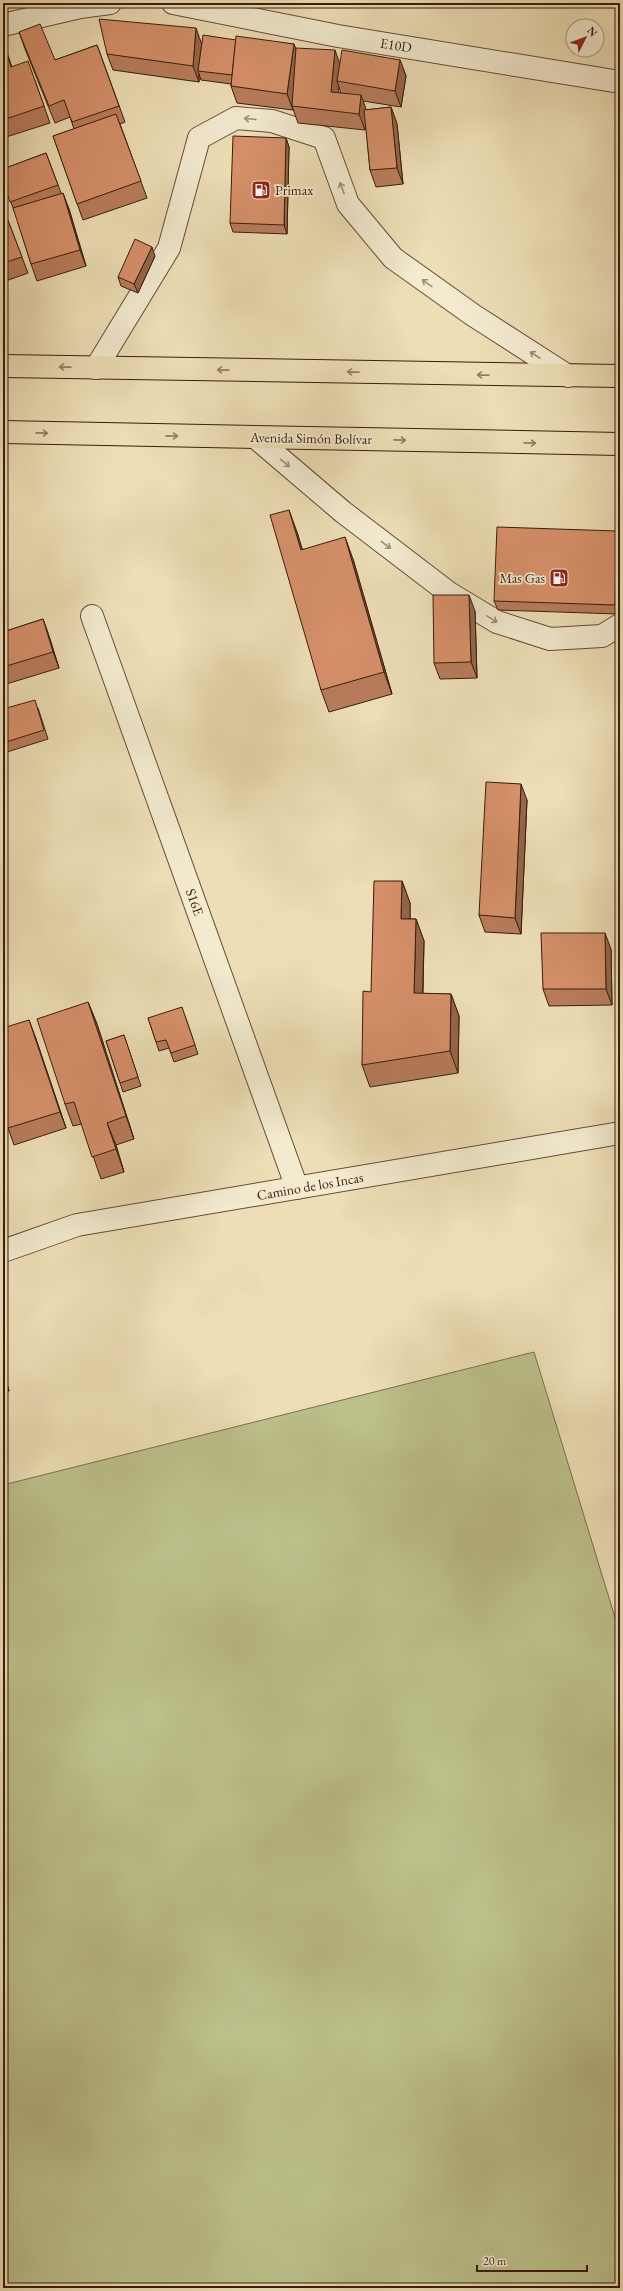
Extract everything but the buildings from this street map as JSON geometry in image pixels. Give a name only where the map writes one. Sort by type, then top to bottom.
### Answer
[{"type":"highway","points":[[3,366],[620,376]]},
{"type":"highway","name":"Avenida Simón Bolívar","points":[[3,432],[620,444]]},
{"type":"street","points":[[3,25],[80,6],[110,3]]},
{"type":"street","name":"E10D","points":[[173,3],[338,36],[620,82]]},
{"type":"street","points":[[96,368],[169,248],[199,138],[236,118],[272,121],[324,138],[348,204],[393,258],[473,315],[568,376]]},
{"type":"street","points":[[255,437],[343,512],[449,593],[497,622],[550,639],[602,636],[620,625]]},
{"type":"street","name":"S16E","points":[[92,616],[297,1188]]},
{"type":"street","name":"Camino de los Incas","points":[[3,1251],[77,1225],[620,1133]]},
{"type":"green space","points":[[534,1352],[620,1634],[620,2288],[3,2288],[3,1485]]},
{"type":"place","name":"Primax","points":[[261,190]]},
{"type":"place","name":"Mas Gas","points":[[559,578]]}]
